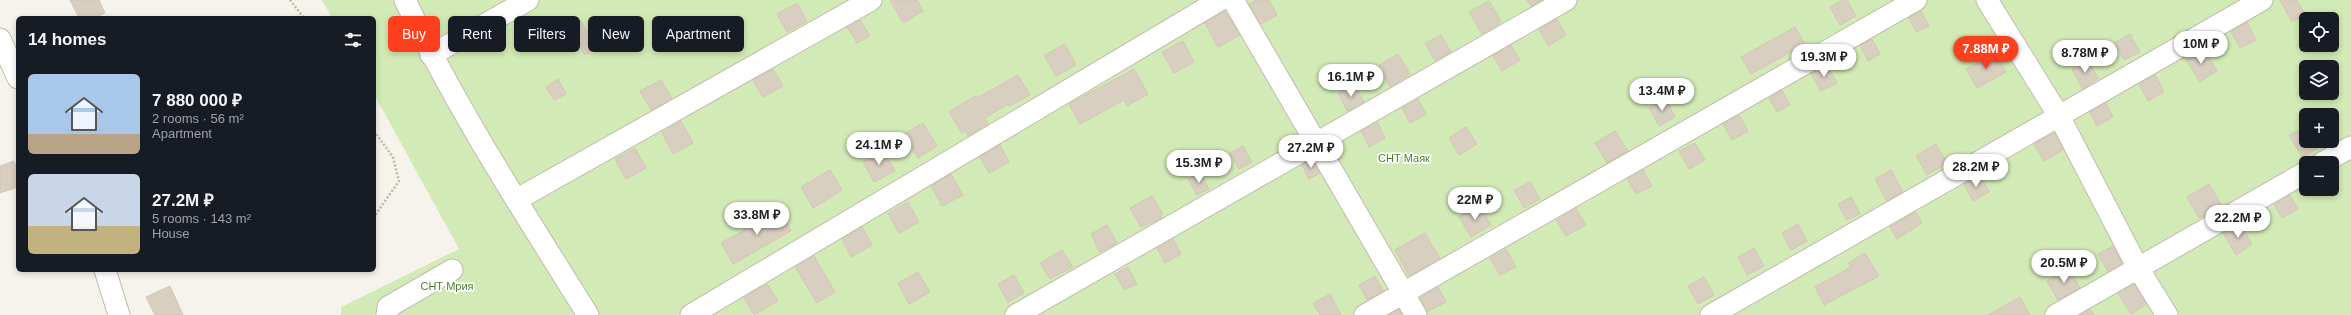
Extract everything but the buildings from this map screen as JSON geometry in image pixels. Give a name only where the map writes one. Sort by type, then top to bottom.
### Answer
[{"type":"street","points":[[405,0],[431,55],[516,200],[588,315]]},
{"type":"street","points":[[431,55],[528,0]]},
{"type":"street","points":[[516,200],[871,0]]},
{"type":"street","points":[[691,315],[1220,0]]},
{"type":"street","points":[[1233,0],[1416,315]]},
{"type":"street","points":[[1016,315],[1566,0]]},
{"type":"street","points":[[1365,315],[1916,0]]},
{"type":"street","points":[[1987,0],[2058,116],[2138,268],[2166,315]]},
{"type":"street","points":[[1711,315],[2262,0]]},
{"type":"street","points":[[0,39],[16,74]]},
{"type":"street","points":[[2335,156],[2351,147]]},
{"type":"street","points":[[2056,315],[2299,176]]},
{"type":"street","points":[[388,311],[452,270]]},
{"type":"street","points":[[106,272],[119,315]]},
{"type":"path","points":[[290,0],[302,16]]},
{"type":"path","points":[[376,134],[393,157],[399,181],[376,214]]},
{"type":"green space","name":"СНТ Маяк","points":[[322,0],[2351,0],[2351,315],[341,315],[341,307],[459,249],[376,98],[376,16],[331,16]]},
{"type":"park label","name":"СНТ Мрия","points":[[447,286]]}]
